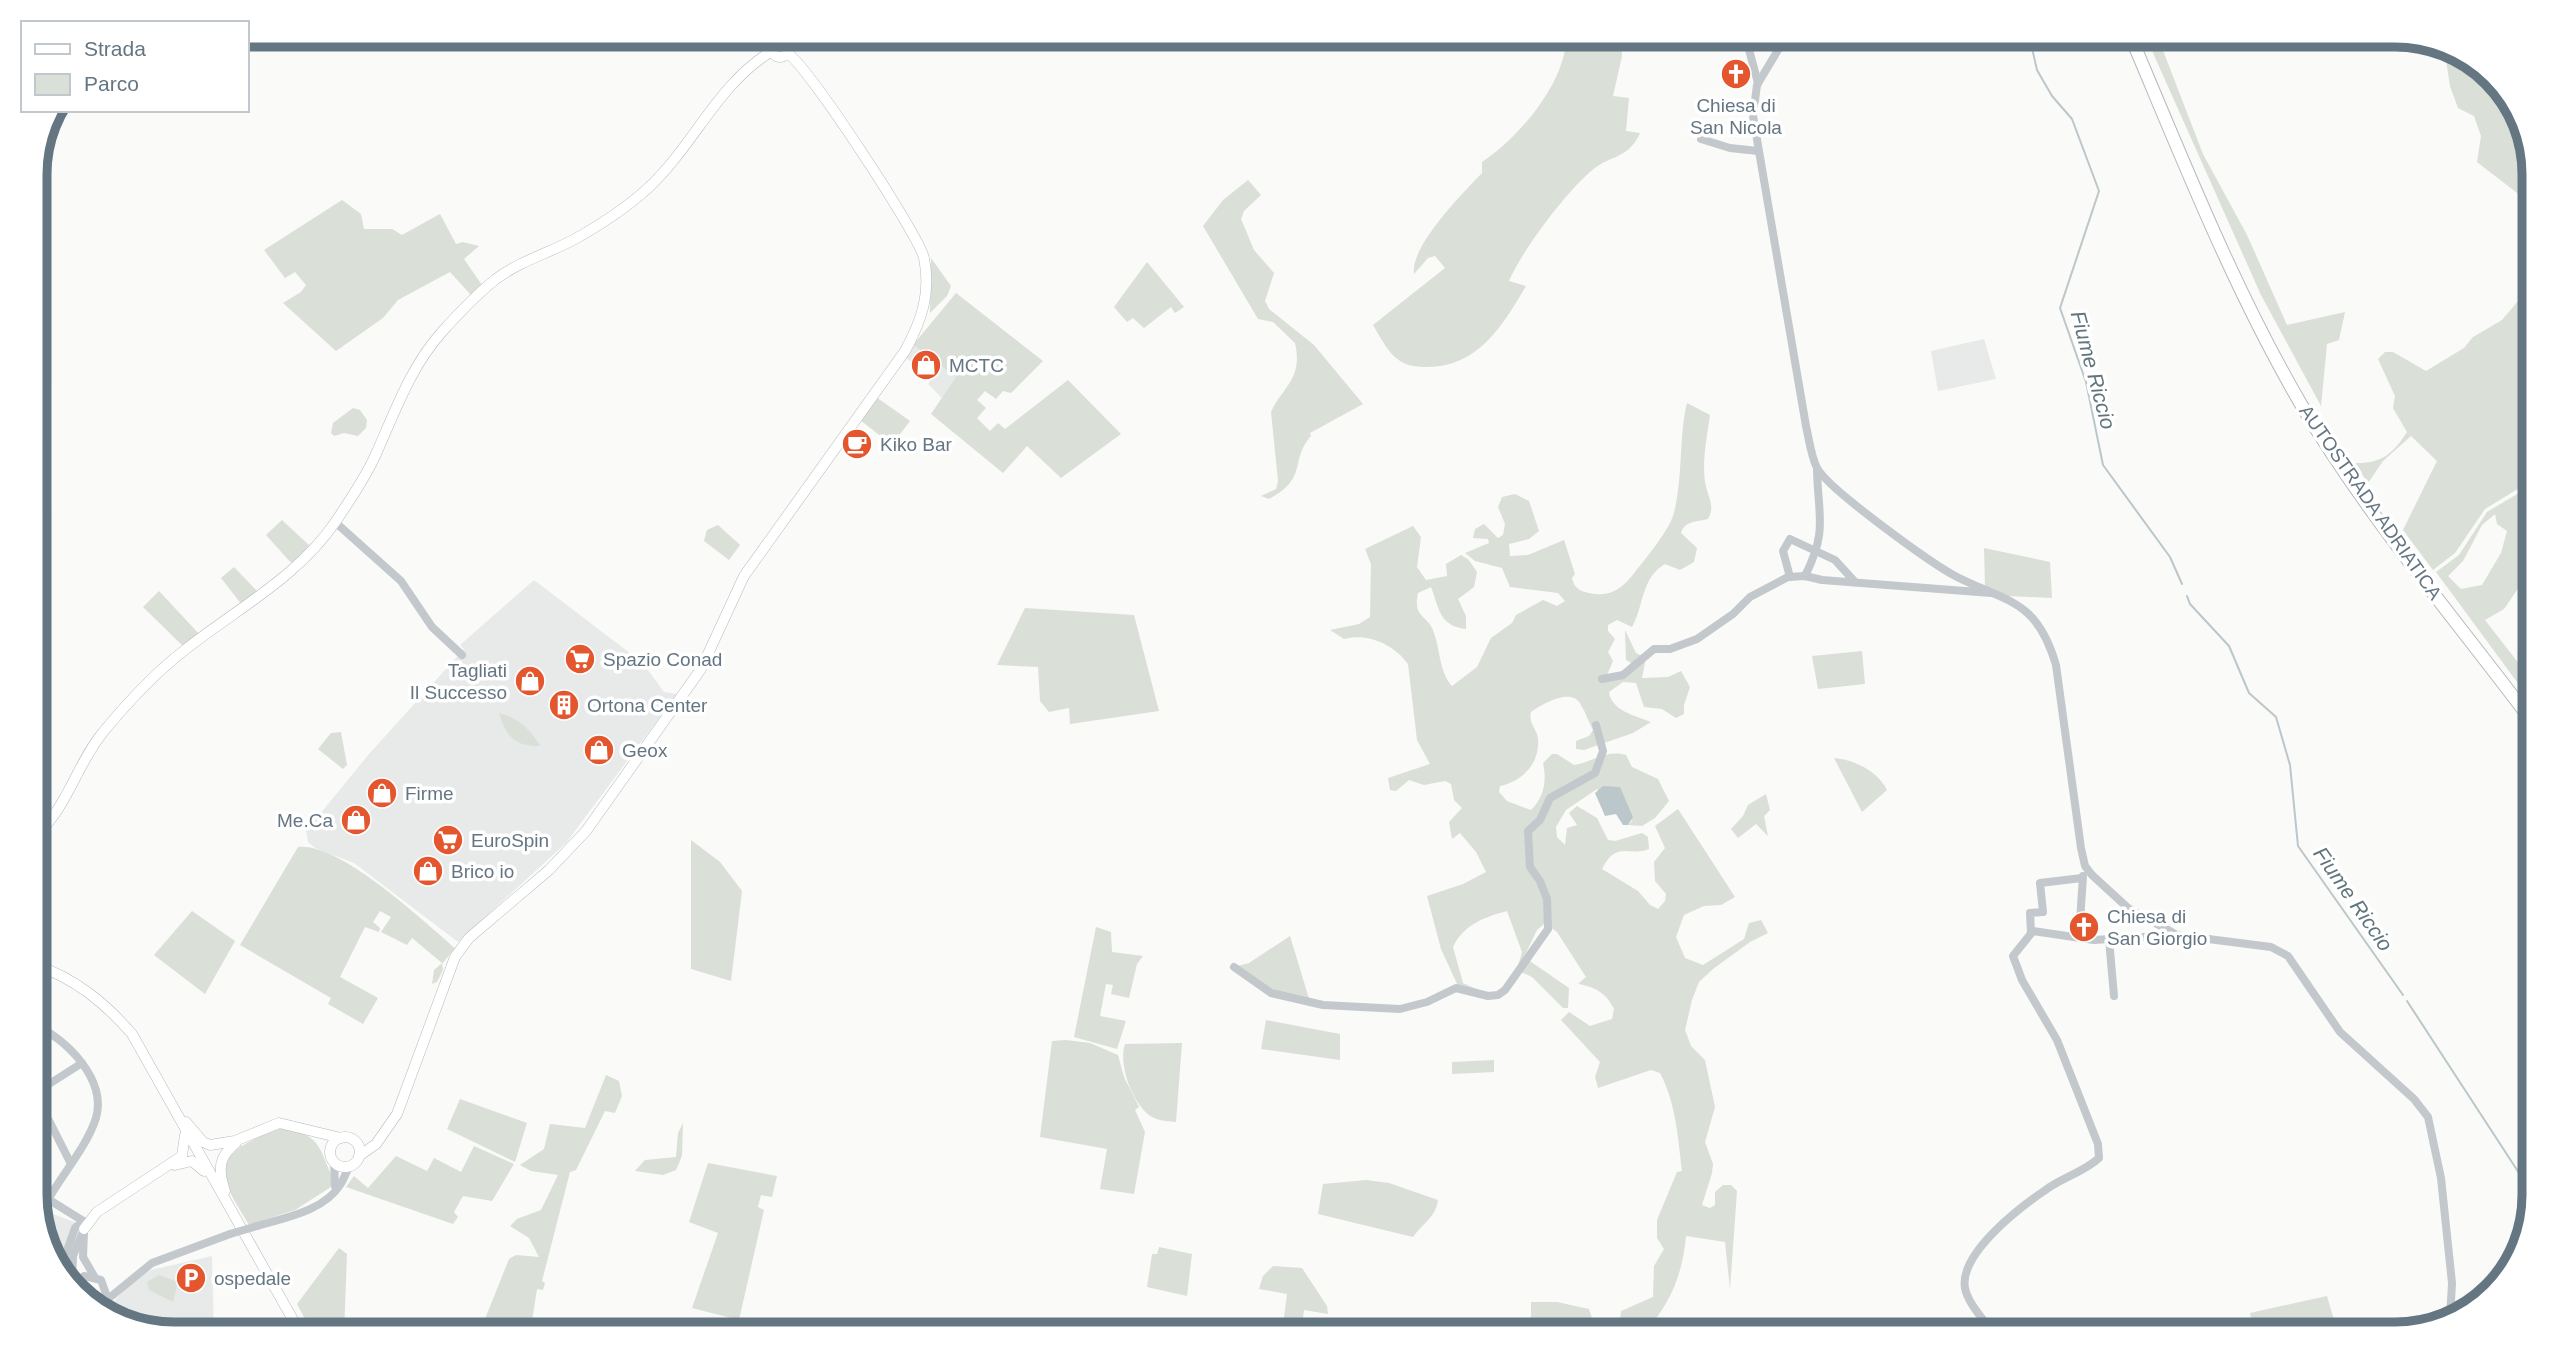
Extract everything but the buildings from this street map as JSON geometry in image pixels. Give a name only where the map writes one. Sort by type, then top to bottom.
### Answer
[{"type":"highway","name":"AUTOSTRADA ADRIATICA","points":[[2135,47],[2245,302],[2304,409],[2522,706]]},
{"type":"highway","name":"AUTOSTRADA ADRIATICA","points":[[2143,47],[2254,301],[2351,474]]},
{"type":"highway","name":"AUTOSTRADA ADRIATICA","points":[[2456,614],[2522,695]]},
{"type":"main road","points":[[48,825],[96,741],[123,710],[184,650],[297,567],[335,522],[375,457],[413,373],[440,334],[496,279],[545,251],[573,240],[645,192],[680,155],[713,106],[736,79],[774,48]]},
{"type":"main road","points":[[308,1130],[342,1166],[350,1166],[382,1135],[400,1106],[428,1022],[455,957],[469,938],[549,870],[586,831],[677,705],[714,641],[744,576],[905,351],[916,330],[927,297],[925,261],[918,239],[813,82],[784,48]]},
{"type":"main road","points":[[48,971],[70,980],[97,999],[117,1017],[147,1058],[294,1322]]},
{"type":"main road","points":[[181,1119],[206,1144],[222,1144],[242,1139]]},
{"type":"main road","points":[[85,1225],[97,1212],[169,1167],[185,1152],[186,1139],[181,1119]]},
{"type":"main road","points":[[229,1205],[220,1178],[220,1164],[227,1150],[242,1139],[275,1123],[286,1123],[355,1141],[382,1135]]},
{"type":"main road","points":[[332,1157],[333,1143],[341,1138]]},
{"type":"main road","points":[[355,1141],[359,1156]]},
{"type":"main road","points":[[169,1167],[189,1161],[199,1164],[229,1205]]},
{"type":"street","points":[[1748,47],[1758,83]]},
{"type":"street","points":[[1780,47],[1758,83],[1752,105],[1806,426],[1817,470],[1822,518],[1816,552],[1805,576]]},
{"type":"street","points":[[1701,139],[1730,148],[1758,151]]},
{"type":"street","points":[[1817,470],[1858,506],[1955,576],[2009,597],[2031,615],[2052,650],[2085,866],[2079,936]]},
{"type":"street","points":[[335,522],[401,581],[432,627],[462,655]]},
{"type":"street","points":[[1790,577],[1783,551],[1788,539],[1835,559],[1855,582]]},
{"type":"street","points":[[1602,678],[1623,675],[1654,649],[1670,649],[1697,639],[1733,614],[1750,597],[1790,577],[1805,576],[1948,591],[1997,593]]},
{"type":"street","points":[[1234,967],[1271,993],[1323,1005],[1399,1009],[1427,1002],[1456,988],[1498,995],[1505,990],[1549,929],[1547,899],[1540,881],[1530,867],[1528,831],[1540,820],[1550,798],[1595,774],[1603,751],[1596,725]]},
{"type":"street","points":[[2085,866],[2128,908],[2178,935]]},
{"type":"street","points":[[1985,1322],[1966,1292],[1965,1276],[1968,1264],[1996,1230],[2021,1208],[2044,1190],[2099,1158],[2098,1144],[2057,1040],[2022,980],[2013,956],[2031,933],[2030,913],[2043,912],[2040,883],[2043,880],[2082,878]]},
{"type":"street","points":[[2031,933],[2079,936],[2094,940],[2178,935],[2271,947],[2288,957],[2340,1032],[2422,1109],[2431,1126],[2441,1178],[2452,1283],[2451,1308]]},
{"type":"street","points":[[2109,939],[2114,996]]},
{"type":"street","points":[[48,1032],[67,1043],[82,1063],[92,1083],[96,1116],[50,1198],[85,1225]]},
{"type":"street","points":[[48,1085],[82,1063]]},
{"type":"street","points":[[48,1119],[70,1162]]},
{"type":"street","points":[[332,1157],[337,1177],[332,1194]]},
{"type":"street","points":[[106,1301],[159,1260],[230,1234],[300,1213],[332,1194],[350,1166]]},
{"type":"street","points":[[64,1258],[75,1227],[85,1225]]},
{"type":"street","points":[[85,1225],[83,1256],[106,1291],[103,1299]]},
{"type":"street","points":[[72,1270],[72,1256],[85,1225]]},
{"type":"street","points":[[80,1279],[98,1278],[126,1283]]},
{"type":"shaded area","points":[[1984,339],[1996,379],[1938,391],[1931,351]]},
{"type":"shaded area","points":[[913,345],[956,377],[942,398],[928,384],[930,381],[913,369],[916,366],[905,357]]},
{"type":"shaded area","name":"Ortona Center","points":[[534,580],[643,663],[664,692],[677,694],[566,843],[458,942],[354,863],[315,848],[308,842],[306,831],[369,754],[464,649],[460,645]]},
{"type":"shaded area","points":[[1603,786],[1620,787],[1633,817],[1628,825],[1623,825],[1616,814],[1605,816],[1595,793]]},
{"type":"shaded area","points":[[49,1213],[80,1224],[69,1266],[60,1251]]},
{"type":"shaded area","points":[[212,1256],[214,1322],[158,1321],[126,1312],[111,1304],[128,1286],[151,1270]]},
{"type":"green space","points":[[1565,47],[1622,47],[1613,96],[1629,98],[1626,131],[1640,133],[1630,148],[1590,172],[1545,223],[1509,281],[1526,286],[1486,342],[1459,361],[1443,365],[1420,367],[1402,362],[1388,350],[1373,325],[1445,268],[1435,256],[1428,258],[1414,274],[1420,249],[1429,235],[1451,206],[1482,173],[1482,162],[1511,139],[1538,107],[1559,71]]},
{"type":"green space","points":[[2150,47],[2162,47],[2203,154],[2247,235],[2287,325],[2345,312],[2339,340],[2327,344],[2321,406],[2261,295]]},
{"type":"green space","points":[[2446,58],[2478,79],[2500,104],[2509,118],[2519,150],[2521,196],[2477,162],[2481,136],[2474,116],[2458,108],[2450,86]]},
{"type":"green space","points":[[1248,180],[1261,195],[1244,211],[1241,219],[1254,250],[1274,273],[1265,301],[1269,309],[1314,345],[1363,404],[1310,433],[1294,476],[1289,484],[1269,499],[1261,496],[1276,489],[1278,481],[1271,412],[1294,374],[1297,355],[1295,343],[1273,322],[1258,319],[1203,226],[1223,200]]},
{"type":"green space","points":[[342,200],[361,214],[364,229],[392,229],[402,235],[440,214],[456,244],[463,242],[479,246],[464,259],[484,288],[471,295],[450,272],[398,300],[383,318],[336,351],[283,303],[301,292],[306,285],[295,272],[285,278],[264,250]]},
{"type":"green space","points":[[931,258],[951,286],[947,296],[930,313]]},
{"type":"green space","points":[[1147,262],[1184,307],[1175,313],[1171,307],[1144,328],[1133,318],[1127,322],[1114,307]]},
{"type":"green space","points":[[956,293],[1043,361],[1011,393],[1003,391],[996,399],[985,391],[977,400],[986,408],[977,418],[990,431],[998,423],[1005,429],[1068,380],[1121,434],[1061,478],[1027,446],[1003,473],[931,414],[956,377],[913,345]]},
{"type":"green space","points":[[2521,297],[2521,487],[2485,509],[2455,553],[2433,570],[2403,530],[2437,461],[2411,436],[2383,461],[2368,483],[2354,463],[2372,462],[2385,456],[2407,432],[2393,408],[2395,396],[2378,359],[2385,352],[2393,352],[2426,371],[2502,320]]},
{"type":"green space","points":[[876,397],[910,421],[892,445],[860,420]]},
{"type":"green space","points":[[1687,403],[1710,415],[1704,465],[1710,514],[1708,519],[1689,524],[1681,533],[1697,548],[1694,562],[1680,570],[1665,564],[1657,570],[1647,585],[1632,627],[1617,620],[1608,625],[1608,631],[1615,639],[1608,652],[1613,661],[1607,675],[1620,674],[1633,664],[1626,660],[1625,630],[1636,653],[1646,658],[1642,678],[1668,677],[1681,671],[1690,687],[1684,714],[1676,718],[1662,709],[1644,707],[1636,683],[1623,682],[1609,692],[1614,704],[1651,722],[1633,733],[1584,750],[1576,749],[1576,741],[1589,736],[1593,730],[1581,705],[1571,697],[1556,699],[1531,712],[1538,739],[1533,764],[1516,780],[1500,786],[1499,792],[1507,801],[1531,810],[1539,800],[1543,788],[1543,763],[1552,754],[1557,754],[1574,765],[1606,755],[1626,755],[1632,767],[1658,779],[1669,801],[1655,818],[1642,826],[1628,825],[1632,821],[1597,789],[1566,810],[1556,827],[1557,837],[1565,845],[1567,828],[1577,825],[1569,813],[1577,806],[1597,818],[1608,840],[1615,841],[1642,833],[1648,837],[1649,849],[1618,852],[1602,869],[1638,891],[1650,905],[1658,909],[1665,901],[1666,894],[1655,881],[1654,862],[1665,848],[1655,826],[1678,809],[1735,897],[1721,905],[1704,906],[1684,915],[1676,937],[1685,958],[1703,965],[1744,939],[1749,923],[1761,920],[1768,933],[1750,942],[1699,982],[1685,1030],[1691,1046],[1705,1060],[1715,1107],[1705,1142],[1713,1164],[1712,1173],[1702,1205],[1710,1208],[1715,1205],[1715,1192],[1723,1185],[1731,1185],[1737,1191],[1730,1289],[1725,1242],[1686,1236],[1676,1283],[1653,1322],[1620,1322],[1621,1311],[1653,1297],[1654,1266],[1664,1249],[1657,1238],[1657,1220],[1677,1172],[1682,1171],[1675,1121],[1665,1084],[1660,1073],[1651,1070],[1598,1088],[1595,1077],[1600,1062],[1561,1020],[1569,1012],[1590,1026],[1612,1019],[1614,1009],[1600,992],[1578,984],[1586,977],[1557,932],[1545,923],[1537,930],[1524,957],[1569,988],[1568,1008],[1563,1008],[1532,977],[1517,970],[1522,952],[1507,911],[1469,927],[1453,947],[1463,983],[1487,994],[1458,986],[1441,949],[1427,896],[1463,884],[1486,872],[1476,852],[1460,833],[1452,839],[1449,822],[1462,808],[1454,800],[1451,784],[1445,781],[1424,785],[1409,780],[1396,791],[1390,790],[1388,778],[1430,764],[1417,740],[1408,664],[1395,651],[1379,642],[1362,638],[1344,639],[1330,630],[1359,624],[1370,617],[1371,564],[1365,549],[1413,526],[1421,537],[1417,567],[1426,580],[1447,576],[1446,564],[1461,555],[1468,559],[1477,572],[1474,587],[1458,599],[1466,616],[1466,629],[1450,624],[1445,619],[1431,587],[1418,593],[1418,610],[1432,628],[1444,673],[1452,686],[1477,667],[1491,638],[1512,623],[1516,615],[1543,600],[1557,606],[1565,601],[1558,593],[1510,587],[1502,568],[1475,561],[1465,553],[1489,543],[1488,539],[1473,538],[1475,529],[1484,524],[1498,538],[1503,535],[1505,524],[1498,507],[1502,497],[1515,494],[1529,501],[1539,531],[1529,539],[1509,544],[1510,556],[1528,555],[1564,540],[1575,574],[1573,582],[1577,588],[1602,594],[1620,588],[1655,547],[1674,513]]},
{"type":"green space","points":[[353,408],[360,410],[367,420],[366,428],[358,436],[344,433],[334,436],[331,433],[333,423]]},
{"type":"green space","points":[[2521,492],[2521,583],[2504,609],[2485,620],[2521,667],[2522,688],[2436,572],[2459,555],[2487,512]],"holes":[[[2495,514],[2497,524],[2507,531],[2501,553],[2482,585],[2461,589],[2448,576],[2463,561],[2482,525]]]},
{"type":"green space","points":[[282,520],[311,547],[293,565],[266,535]]},
{"type":"green space","points":[[718,525],[740,545],[729,560],[704,541],[707,530]]},
{"type":"green space","points":[[1984,548],[2050,562],[2052,598],[2008,596],[1985,587]]},
{"type":"green space","points":[[234,567],[259,593],[242,605],[221,578]]},
{"type":"green space","points":[[159,591],[200,635],[184,647],[143,607]]},
{"type":"green space","points":[[1025,608],[1134,615],[1159,711],[1070,724],[1069,708],[1049,712],[1040,701],[1038,667],[997,665]]},
{"type":"green space","points":[[1862,651],[1865,684],[1818,689],[1812,656]]},
{"type":"green space","points":[[499,713],[523,725],[540,746],[518,742],[508,734]]},
{"type":"green space","points":[[341,732],[347,765],[343,769],[318,749],[331,733]]},
{"type":"green space","points":[[1834,758],[1865,768],[1878,778],[1887,790],[1862,812]]},
{"type":"green space","points":[[1766,794],[1770,810],[1764,816],[1768,836],[1756,824],[1738,838],[1731,829],[1743,816],[1748,805]]},
{"type":"green space","points":[[691,840],[720,862],[742,891],[731,981],[691,969]]},
{"type":"green space","points":[[298,847],[315,849],[336,857],[358,870],[455,948],[442,964],[443,970],[437,982],[432,984],[434,970],[442,963],[412,938],[407,945],[381,932],[391,917],[380,911],[373,922],[380,928],[379,932],[365,927],[340,977],[378,998],[363,1024],[328,1004],[331,998],[240,945]]},
{"type":"green space","points":[[192,911],[235,941],[205,994],[154,955]]},
{"type":"green space","points":[[1096,927],[1111,932],[1112,952],[1143,956],[1137,964],[1129,998],[1111,994],[1113,985],[1106,984],[1100,1016],[1126,1021],[1117,1049],[1074,1037]]},
{"type":"green space","points":[[1290,936],[1310,1002],[1276,993],[1238,966],[1249,963]]},
{"type":"green space","points":[[1266,1020],[1340,1034],[1340,1060],[1261,1049]]},
{"type":"green space","points":[[1052,1041],[1090,1043],[1118,1055],[1124,1077],[1139,1107],[1135,1110],[1145,1132],[1134,1194],[1100,1189],[1107,1149],[1040,1137]]},
{"type":"green space","points":[[1182,1043],[1176,1122],[1155,1118],[1143,1109],[1132,1092],[1123,1062],[1125,1044]]},
{"type":"green space","points":[[1494,1060],[1494,1072],[1452,1074],[1452,1062]]},
{"type":"green space","points":[[606,1075],[619,1081],[622,1096],[615,1113],[605,1111],[576,1170],[570,1172],[542,1281],[545,1283],[543,1290],[537,1289],[532,1322],[484,1322],[509,1259],[516,1255],[539,1257],[529,1238],[510,1226],[517,1219],[541,1210],[558,1175],[531,1171],[520,1165],[544,1149],[550,1124],[585,1128]]},
{"type":"green space","points":[[460,1099],[527,1123],[515,1162],[447,1129]]},
{"type":"green space","points":[[683,1123],[682,1156],[676,1170],[663,1175],[635,1171],[645,1160],[676,1157],[678,1133]]},
{"type":"green space","points":[[282,1128],[306,1135],[316,1143],[331,1174],[331,1187],[295,1210],[249,1225],[226,1181],[227,1161],[247,1143]]},
{"type":"green space","points":[[474,1146],[514,1164],[492,1201],[463,1196],[454,1212],[458,1217],[453,1224],[346,1187],[354,1176],[368,1188],[396,1156],[427,1171],[434,1158],[461,1172]]},
{"type":"green space","points":[[708,1163],[777,1176],[772,1197],[761,1195],[758,1207],[764,1210],[739,1320],[692,1308],[718,1233],[689,1222]]},
{"type":"green space","points":[[1366,1180],[1389,1183],[1438,1200],[1437,1206],[1432,1216],[1413,1237],[1318,1214],[1323,1184]]},
{"type":"green space","points":[[1159,1247],[1192,1254],[1187,1296],[1147,1287],[1152,1254],[1157,1254]]},
{"type":"green space","points":[[339,1248],[347,1254],[344,1322],[307,1322],[297,1304]]},
{"type":"green space","points":[[1273,1266],[1302,1268],[1327,1306],[1328,1314],[1304,1310],[1302,1322],[1283,1322],[1287,1294],[1259,1289],[1263,1276]]},
{"type":"green space","points":[[159,1275],[178,1282],[173,1302],[149,1290],[147,1282]]},
{"type":"green space","points":[[2327,1296],[2335,1322],[2252,1322],[2250,1313]]},
{"type":"green space","points":[[1531,1302],[1557,1302],[1589,1309],[1593,1322],[1531,1322]]},
{"type":"waterway","name":"Fiume Riccio","points":[[2032,47],[2037,70],[2052,96],[2072,119],[2099,191],[2060,308],[2086,382],[2103,465],[2170,557],[2182,584]]},
{"type":"waterway","name":"Fiume Riccio","points":[[2187,596],[2190,604],[2229,646],[2249,693],[2276,717],[2290,765],[2298,846],[2403,995]]},
{"type":"waterway","name":"Fiume Riccio","points":[[2407,1001],[2522,1178]]},
{"type":"place","name":"Chiesa di San Nicola","points":[[1736,74]]},
{"type":"place","name":"MCTC","points":[[926,365]]},
{"type":"place","name":"Kiko Bar","points":[[857,444]]},
{"type":"place","name":"Spazio Conad","points":[[580,659]]},
{"type":"place","name":"Tagliati Il Successo","points":[[530,681]]},
{"type":"place","name":"Ortona Center","points":[[564,705]]},
{"type":"place","name":"Geox","points":[[599,750]]},
{"type":"place","name":"Firme","points":[[382,793]]},
{"type":"place","name":"Me.Ca","points":[[356,820]]},
{"type":"place","name":"EuroSpin","points":[[448,840]]},
{"type":"place","name":"Brico io","points":[[428,871]]},
{"type":"place","name":"Chiesa di San Giorgio","points":[[2084,927]]},
{"type":"place","name":"ospedale","points":[[191,1278]]}]
